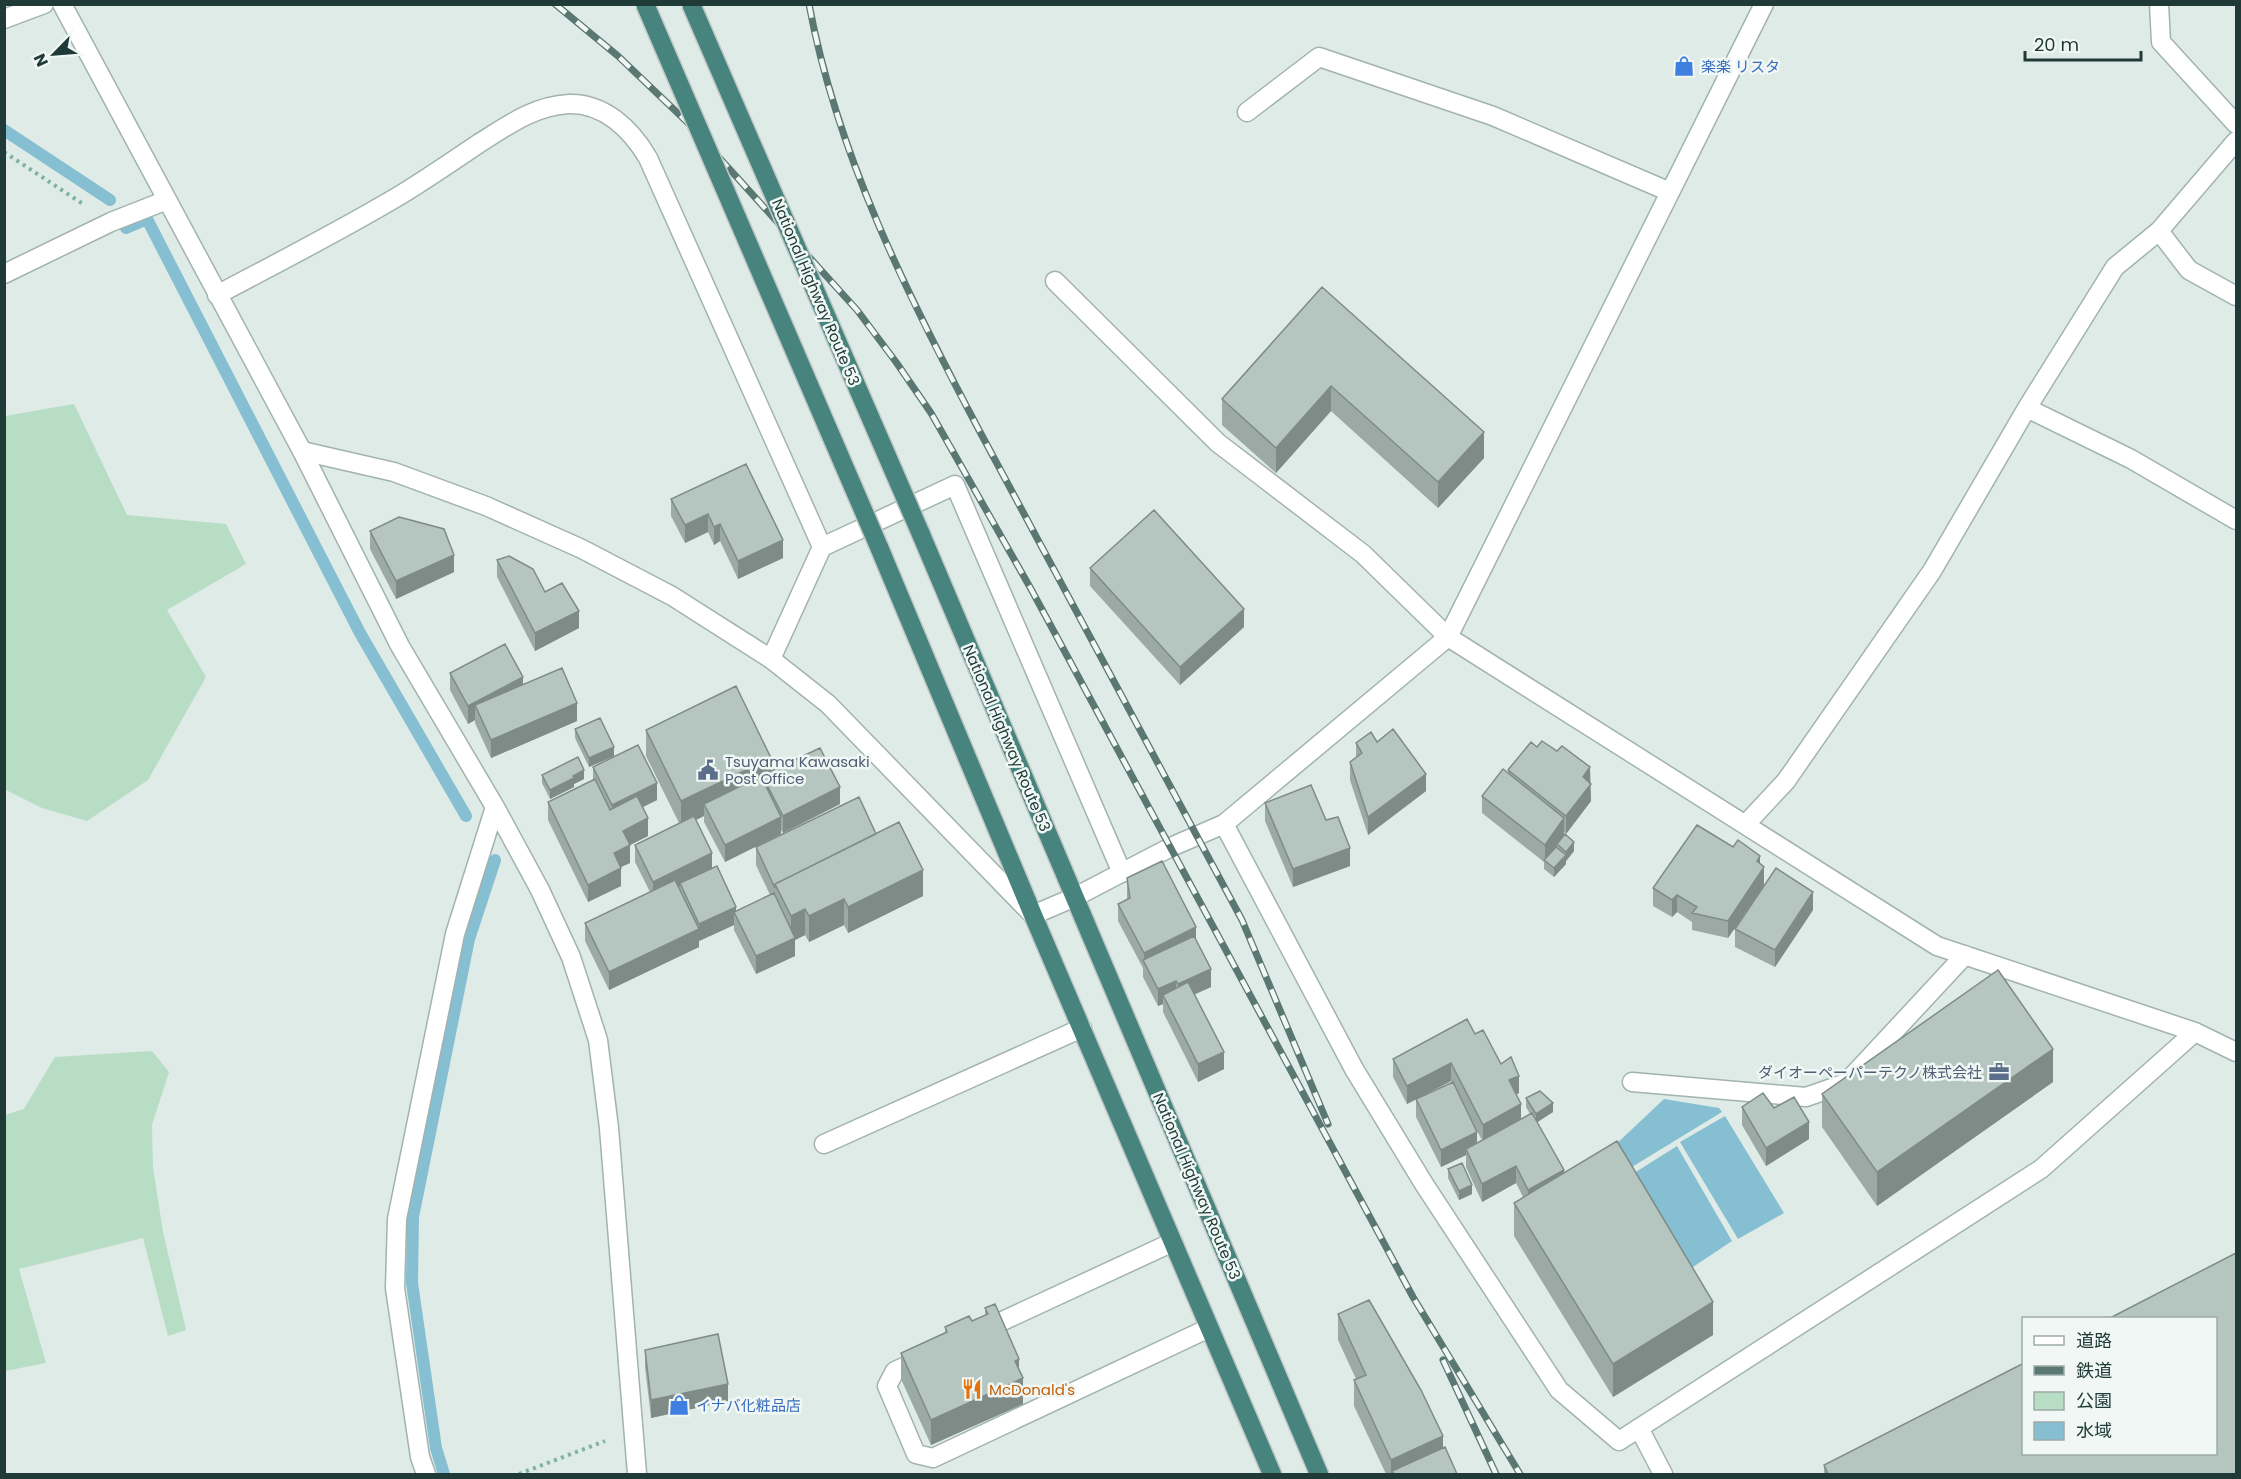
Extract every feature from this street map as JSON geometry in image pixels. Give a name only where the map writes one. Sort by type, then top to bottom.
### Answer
[{"type":"highway","points":[[645,4],[879,547],[1033,915],[1272,1474]]},
{"type":"highway","name":"National Highway Route 53","points":[[691,4],[920,532],[1319,1474]]},
{"type":"street","points":[[4,19],[44,4]]},
{"type":"street","points":[[62,4],[302,451],[400,646],[495,807],[540,890],[571,957],[598,1040],[609,1128],[637,1474]]},
{"type":"street","points":[[302,451],[394,472],[497,511],[582,549],[672,596],[771,659],[828,704],[1033,915],[1075,897],[1171,847],[1224,824],[1448,637],[1764,4]]},
{"type":"street","points":[[2159,4],[2161,42],[2236,124]]},
{"type":"street","points":[[1247,112],[1319,57],[1493,116],[1670,192]]},
{"type":"street","points":[[218,295],[401,195],[520,118],[551,106],[571,104],[592,107],[622,125],[640,144],[648,158],[822,547]]},
{"type":"street","points":[[1746,824],[1786,781],[1932,571],[2027,408],[2115,267],[2159,231],[2236,141]]},
{"type":"street","points":[[4,274],[111,222],[167,200]]},
{"type":"street","points":[[2159,231],[2189,270],[2236,296]]},
{"type":"street","points":[[1055,281],[1218,443],[1363,554],[1448,637],[1937,946],[2232,1045]]},
{"type":"street","points":[[2027,408],[2131,459],[2236,520]]},
{"type":"street","points":[[771,659],[822,547],[955,485],[1122,873]]},
{"type":"street","points":[[426,1474],[420,1457],[396,1287],[397,1219],[455,933],[495,807]]},
{"type":"street","points":[[1224,824],[1354,1068],[1424,1184],[1559,1390],[1619,1441],[2041,1169],[2195,1032]]},
{"type":"street","points":[[1632,1082],[1806,1097],[1846,1083],[1965,955]]},
{"type":"street","points":[[824,1144],[1082,1028]]},
{"type":"street","points":[[970,1337],[1173,1242]]},
{"type":"street","points":[[938,1352],[895,1371],[887,1386],[916,1454],[933,1458],[1209,1328]]},
{"type":"street","points":[[1639,1428],[1663,1474]]},
{"type":"path","points":[[4,152],[111,222]]},
{"type":"path","points":[[519,1474],[634,1429]]},
{"type":"green space","points":[[74,404],[127,515],[226,524],[246,564],[167,610],[206,677],[148,780],[87,821],[42,808],[4,789],[5,416]]},
{"type":"green space","points":[[152,1051],[169,1072],[152,1125],[153,1168],[163,1232],[186,1330],[168,1336],[143,1238],[19,1269],[46,1363],[5,1371],[5,1115],[24,1109],[55,1057]]},
{"type":"water","points":[[1664,1099],[1719,1108],[1722,1112],[1627,1170],[1613,1147]]},
{"type":"water","points":[[1725,1116],[1784,1213],[1738,1239],[1680,1142]]},
{"type":"water","points":[[1677,1146],[1732,1241],[1690,1269],[1631,1175]]},
{"type":"building","points":[[1322,287],[1484,432],[1438,482],[1331,386],[1276,448],[1222,399]]},
{"type":"building","points":[[746,464],[783,540],[738,561],[720,524],[714,527],[708,514],[685,525],[671,499]]},
{"type":"building","points":[[1154,510],[1244,609],[1180,667],[1090,568]]},
{"type":"building","points":[[399,517],[444,529],[454,555],[396,581],[370,531]]},
{"type":"building","points":[[509,556],[533,569],[545,592],[562,583],[579,611],[535,633],[497,560]]},
{"type":"building","points":[[505,644],[523,677],[468,706],[450,673]]},
{"type":"building","points":[[562,668],[577,703],[491,740],[475,705]]},
{"type":"building","points":[[736,686],[771,758],[681,801],[646,730]]},
{"type":"building","points":[[600,718],[614,747],[589,758],[575,729]]},
{"type":"building","points":[[1393,729],[1426,774],[1368,817],[1350,762],[1362,753],[1356,743],[1371,732],[1377,742]]},
{"type":"building","points":[[1542,741],[1557,751],[1562,746],[1590,767],[1583,777],[1591,784],[1566,816],[1508,770],[1531,742],[1537,747]]},
{"type":"building","points":[[638,745],[657,783],[612,805],[593,767]]},
{"type":"building","points":[[820,748],[840,787],[783,816],[762,775]]},
{"type":"building","points":[[578,757],[584,770],[573,776],[574,778],[550,790],[542,775]]},
{"type":"building","points":[[1503,769],[1564,818],[1545,845],[1482,796]]},
{"type":"building","points":[[761,776],[781,817],[725,845],[704,804]]},
{"type":"building","points":[[595,779],[610,810],[637,796],[648,818],[623,831],[630,845],[614,853],[621,868],[588,885],[548,802]]},
{"type":"building","points":[[1311,785],[1326,820],[1338,817],[1350,848],[1293,869],[1265,803]]},
{"type":"building","points":[[859,797],[876,834],[775,884],[775,888],[756,847]]},
{"type":"building","points":[[694,816],[712,853],[653,882],[635,845]]},
{"type":"building","points":[[899,822],[923,870],[848,907],[844,899],[809,916],[805,909],[791,916],[775,884]]},
{"type":"building","points":[[1697,825],[1733,847],[1738,840],[1760,856],[1757,861],[1764,867],[1728,921],[1692,913],[1697,907],[1677,895],[1672,900],[1653,888]]},
{"type":"building","points":[[1565,834],[1574,842],[1566,852],[1557,844]]},
{"type":"building","points":[[1556,847],[1566,855],[1554,868],[1544,860]]},
{"type":"building","points":[[1162,861],[1196,927],[1144,953],[1118,904],[1130,898],[1127,878]]},
{"type":"building","points":[[717,866],[736,907],[699,924],[680,883]]},
{"type":"building","points":[[1776,868],[1813,892],[1775,950],[1735,929]]},
{"type":"building","points":[[675,880],[699,929],[609,972],[585,923]]},
{"type":"building","points":[[774,893],[795,938],[756,956],[734,912]]},
{"type":"building","points":[[1194,936],[1211,969],[1178,984],[1176,981],[1158,989],[1143,960]]},
{"type":"building","points":[[1998,970],[2053,1049],[1877,1172],[1822,1094]]},
{"type":"building","points":[[1188,982],[1224,1052],[1198,1064],[1163,995]]},
{"type":"building","points":[[1467,1019],[1475,1034],[1483,1030],[1501,1064],[1511,1057],[1519,1076],[1509,1080],[1521,1104],[1483,1125],[1451,1063],[1407,1086],[1393,1059]]},
{"type":"building","points":[[1453,1082],[1477,1132],[1441,1150],[1416,1099]]},
{"type":"building","points":[[1540,1091],[1553,1103],[1536,1114],[1526,1098]]},
{"type":"building","points":[[1763,1093],[1774,1108],[1794,1097],[1809,1122],[1766,1148],[1742,1107]]},
{"type":"building","points":[[1532,1113],[1564,1170],[1528,1190],[1516,1166],[1482,1184],[1466,1149]]},
{"type":"building","points":[[1617,1141],[1713,1302],[1613,1364],[1514,1203]]},
{"type":"building","points":[[1462,1163],[1472,1185],[1459,1191],[1448,1169]]},
{"type":"building","points":[[2236,1253],[2236,1474],[1828,1474],[1824,1465],[2022,1364],[2022,1455],[2217,1455],[2217,1317],[2112,1317]]},
{"type":"building","points":[[1369,1300],[1421,1390],[1443,1436],[1391,1460],[1354,1380],[1366,1375],[1338,1314]]},
{"type":"building","points":[[995,1304],[1019,1359],[1015,1361],[1023,1378],[931,1420],[901,1353],[947,1332],[945,1327],[969,1316],[972,1321],[988,1314],[985,1308]]},
{"type":"building","points":[[718,1334],[728,1384],[651,1400],[645,1350]]},
{"type":"building","points":[[1445,1447],[1457,1474],[1394,1474],[1392,1471]]},
{"type":"waterway","points":[[4,130],[110,200]]},
{"type":"waterway","points":[[126,228],[147,219],[360,633],[466,816]]},
{"type":"waterway","points":[[444,1474],[436,1448],[412,1283],[413,1217],[469,939],[495,860]]},
{"type":"railway","points":[[555,4],[618,56],[686,121],[857,310],[931,413],[1031,589],[1413,1297],[1520,1474]]},
{"type":"railway","points":[[809,4],[821,60],[837,115],[856,170],[901,276],[979,430],[1242,920],[1328,1124]]},
{"type":"railway","points":[[1443,1360],[1496,1474]]},
{"type":"place","name":"楽楽 リスタ","points":[[1684,66]]},
{"type":"place","name":"Tsuyama Kawasaki Post Office","points":[[708,770]]},
{"type":"place","name":"ダイオーペーパーテクノ株式会社","points":[[1999,1072]]},
{"type":"place","name":"McDonald's","points":[[972,1389]]},
{"type":"place","name":"イナバ化粧品店","points":[[679,1405]]}]
